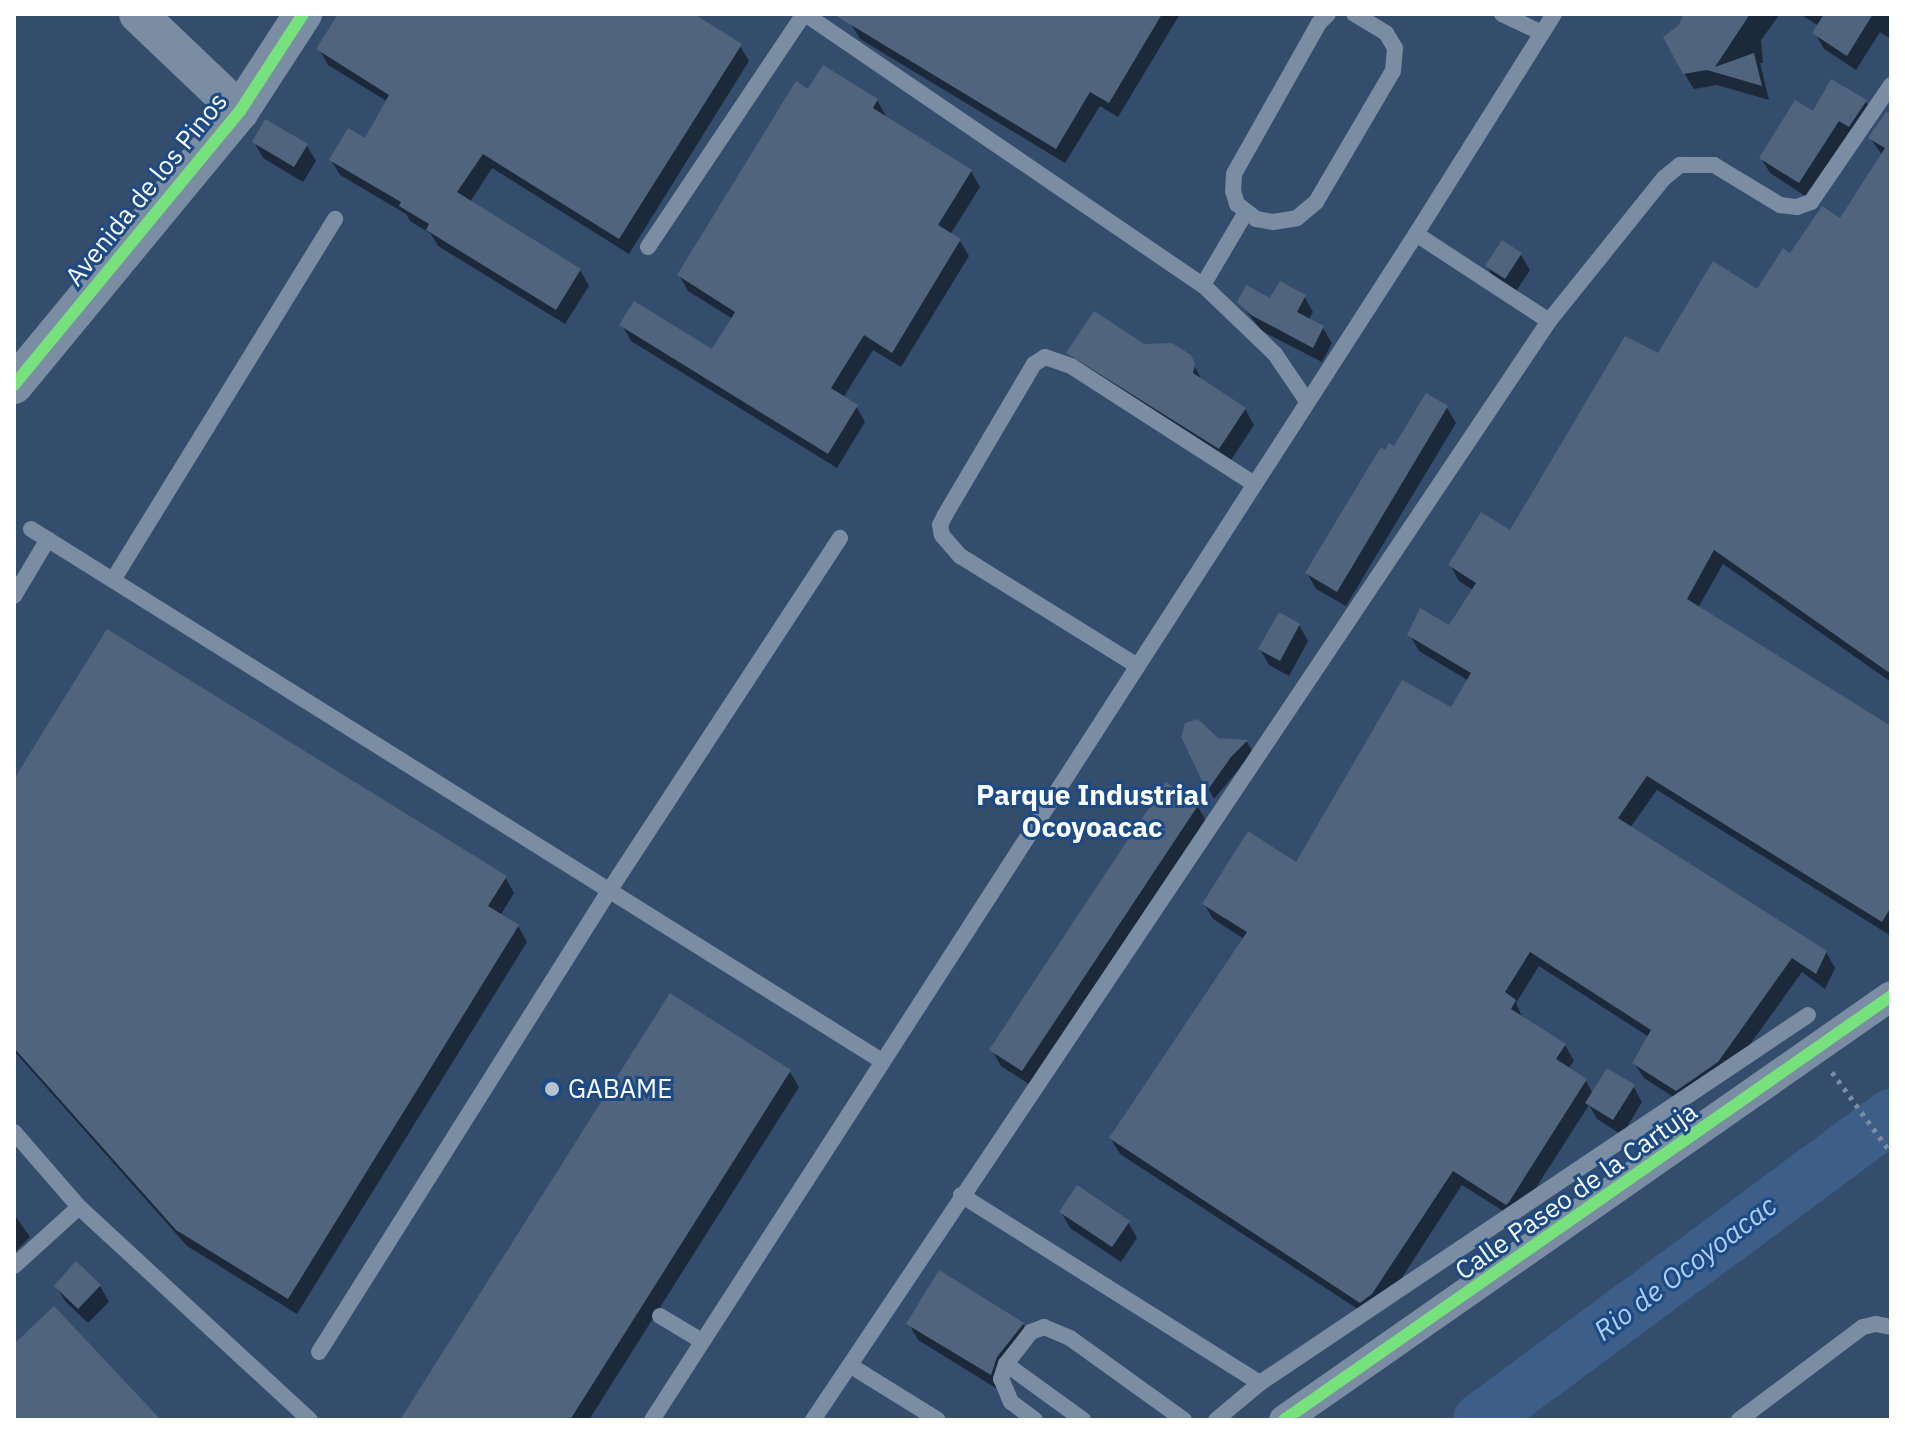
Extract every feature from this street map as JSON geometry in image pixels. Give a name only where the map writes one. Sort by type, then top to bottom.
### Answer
[{"type":"street","points":[[138,14],[240,111]]},
{"type":"street","name":"Avenida de los Pinos","points":[[14,385],[240,111],[303,14]]},
{"type":"street","name":"Calle Paseo de la Cartuja","points":[[1284,1420],[1891,996]]},
{"type":"lane","points":[[648,247],[804,14],[1203,285],[1275,354],[1307,401]]},
{"type":"lane","points":[[1328,14],[1319,23],[1234,174],[1233,191],[1237,204],[1246,212],[1273,222],[1297,218],[1316,202],[1393,71],[1395,48],[1386,33],[1354,14]]},
{"type":"lane","points":[[1502,14],[1542,33]]},
{"type":"lane","points":[[652,1420],[1416,234],[1554,14]]},
{"type":"lane","points":[[813,1420],[1549,321],[1664,178],[1680,165],[1714,165],[1780,205],[1797,207],[1811,202],[1891,85]]},
{"type":"lane","points":[[1203,285],[1246,212]]},
{"type":"lane","points":[[113,580],[335,219]]},
{"type":"lane","points":[[1416,234],[1549,321]]},
{"type":"lane","points":[[1136,665],[960,556],[942,535],[940,525],[945,515],[1034,364],[1045,357],[1071,366],[1254,484]]},
{"type":"lane","points":[[31,529],[882,1061]]},
{"type":"lane","points":[[319,1352],[609,891],[840,538]]},
{"type":"lane","points":[[14,596],[48,539]]},
{"type":"lane","points":[[1216,1420],[1260,1383],[1808,1015]]},
{"type":"lane","points":[[14,1132],[79,1207],[310,1420]]},
{"type":"lane","points":[[961,1195],[1260,1383]]},
{"type":"lane","points":[[14,1266],[79,1207]]},
{"type":"lane","points":[[660,1316],[702,1341]]},
{"type":"lane","points":[[1739,1420],[1863,1327],[1876,1324],[1891,1327]]},
{"type":"lane","points":[[1035,1420],[1004,1392],[1001,1379],[1006,1364],[1031,1332],[1044,1327],[1057,1330],[1184,1420]]},
{"type":"lane","points":[[1006,1364],[1083,1420]]},
{"type":"lane","points":[[851,1366],[938,1420]]},
{"type":"path","points":[[1817,1038],[1819,1055],[1891,1153]]},
{"type":"building","points":[[338,14],[694,14],[742,44],[619,239],[483,154],[457,192],[581,269],[556,310],[426,230],[429,224],[399,206],[401,202],[329,160],[348,128],[365,138],[389,95],[316,49]]},
{"type":"building","points":[[833,14],[1162,14],[1109,103],[1090,92],[1056,149]]},
{"type":"building","points":[[1684,14],[1750,14],[1715,67],[1754,53],[1762,86],[1707,70],[1683,74],[1663,37],[1678,26]]},
{"type":"building","points":[[1824,14],[1873,14],[1847,56],[1812,33]]},
{"type":"building","points":[[823,65],[878,99],[873,108],[972,170],[938,225],[961,239],[892,353],[864,335],[831,388],[858,405],[828,454],[619,325],[634,301],[712,349],[735,312],[677,275],[796,81],[808,89]]},
{"type":"building","points":[[1831,79],[1867,100],[1849,127],[1839,121],[1799,183],[1759,158],[1795,100],[1813,111]]},
{"type":"building","points":[[1886,112],[1891,114],[1891,674],[1714,550],[1687,599],[1891,726],[1891,907],[1882,922],[1647,776],[1618,818],[1827,951],[1816,974],[1792,958],[1718,1062],[1676,1091],[1632,1063],[1651,1030],[1530,952],[1505,992],[1516,1000],[1511,1009],[1566,1044],[1556,1059],[1587,1079],[1506,1205],[1453,1171],[1372,1294],[1360,1303],[1109,1138],[1247,932],[1202,904],[1248,831],[1296,862],[1402,680],[1451,707],[1471,673],[1407,635],[1420,608],[1449,625],[1476,583],[1448,565],[1481,512],[1510,530],[1625,336],[1658,353],[1713,261],[1757,289],[1783,248],[1790,253],[1822,206],[1840,218],[1885,148],[1868,138]]},
{"type":"building","points":[[265,119],[308,144],[294,167],[252,142]]},
{"type":"building","points":[[1502,240],[1522,253],[1505,279],[1485,266]]},
{"type":"building","points":[[1280,281],[1306,295],[1297,312],[1324,326],[1313,348],[1251,315],[1237,302],[1246,285],[1270,298]]},
{"type":"building","points":[[1094,311],[1144,344],[1172,343],[1191,355],[1195,364],[1193,373],[1246,408],[1219,449],[1066,353]]},
{"type":"building","points":[[1426,393],[1448,406],[1337,592],[1305,573],[1381,447],[1385,450],[1389,443],[1394,446]]},
{"type":"building","points":[[1279,612],[1300,624],[1280,661],[1258,649]]},
{"type":"building","points":[[107,629],[507,876],[488,906],[519,925],[288,1299],[176,1230],[14,1048],[14,779]]},
{"type":"building","points":[[1198,719],[1218,738],[1248,740],[1231,757],[1207,791],[1181,737],[1185,723]]},
{"type":"building","points":[[1166,782],[1199,804],[1022,1071],[989,1050]]},
{"type":"building","points":[[670,993],[791,1070],[570,1420],[400,1420]]},
{"type":"building","points":[[1607,1068],[1635,1085],[1613,1120],[1585,1103]]},
{"type":"building","points":[[1077,1185],[1130,1221],[1112,1247],[1059,1212]]},
{"type":"building","points":[[76,1261],[101,1285],[78,1309],[54,1286]]},
{"type":"building","points":[[939,1270],[1024,1323],[997,1357],[991,1375],[906,1324]]},
{"type":"building","points":[[54,1306],[161,1420],[14,1420],[14,1344]]},
{"type":"waterway","name":"Rio de Ocoyoacac","points":[[1480,1420],[1891,1116]]},
{"type":"cycle path","points":[[14,385],[240,111],[303,14]]},
{"type":"cycle path","points":[[1284,1420],[1891,996]]},
{"type":"place","name":"GABAME","points":[[552,1089]]},
{"type":"district","name":"Parque Industrial Ocoyoacac","points":[[1092,811]]}]
